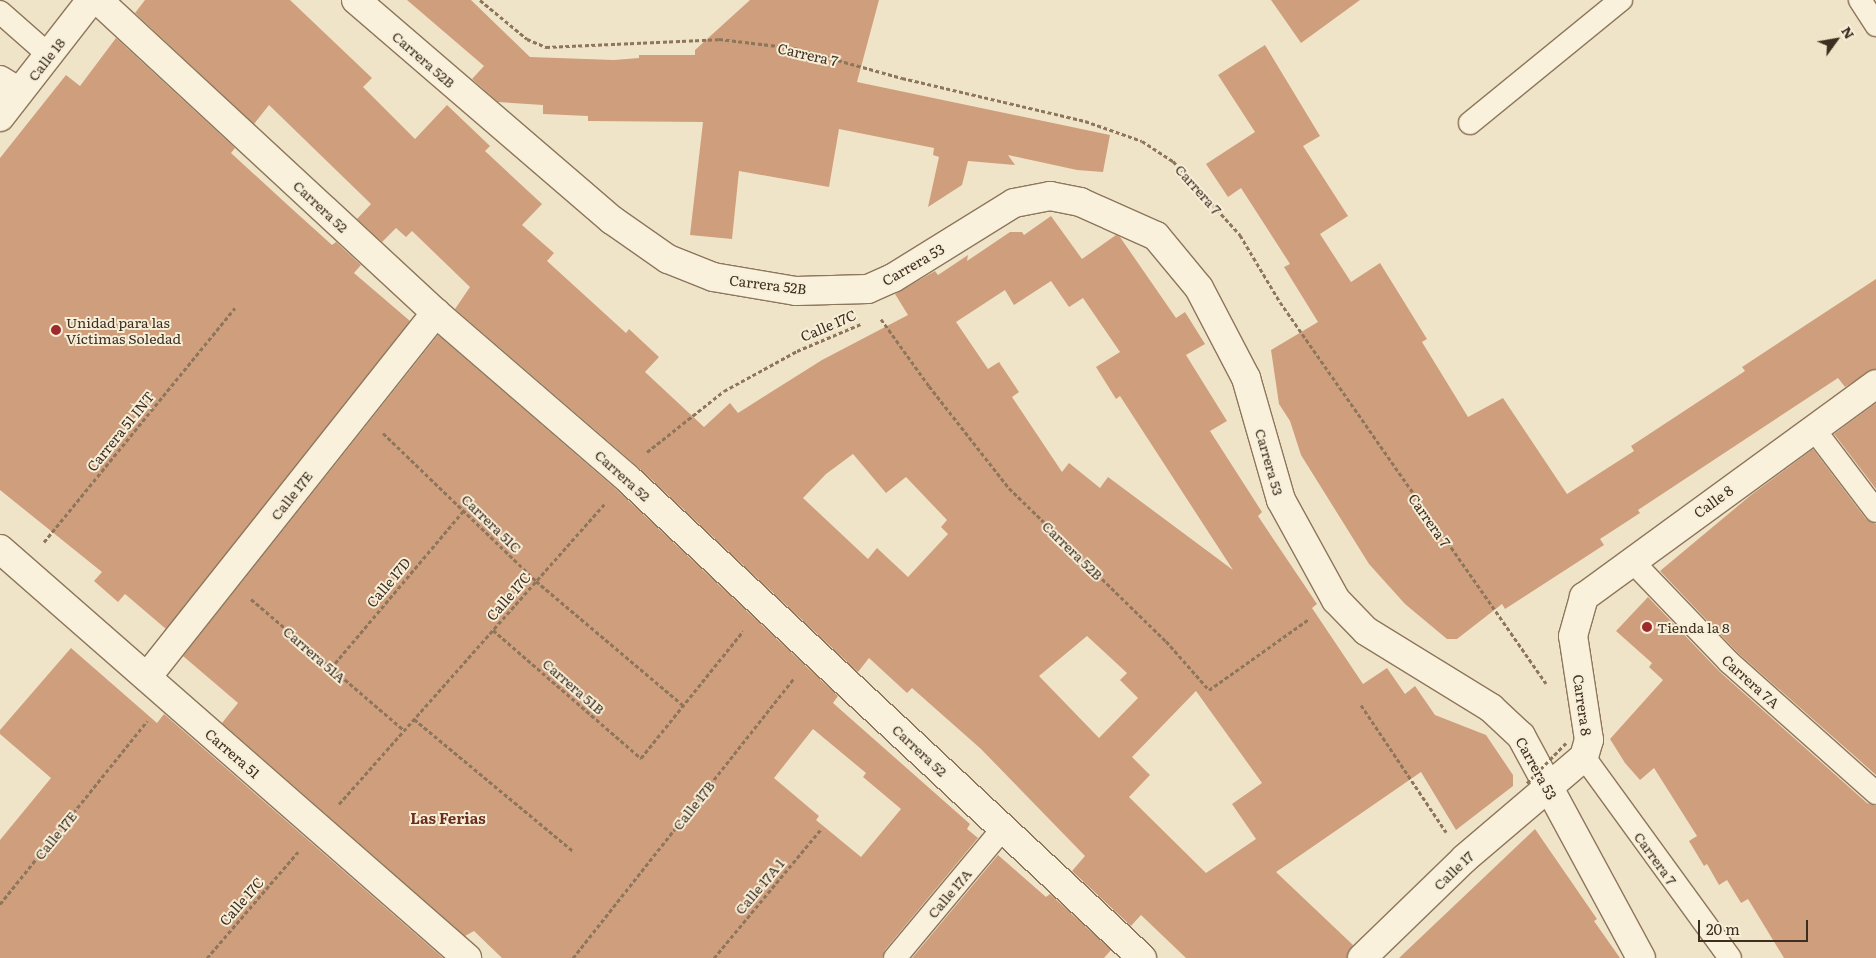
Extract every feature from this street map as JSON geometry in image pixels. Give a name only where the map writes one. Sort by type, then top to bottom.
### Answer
[{"type":"street","name":"Calle 18","points":[[0,117],[10,86],[49,55],[91,0]]},
{"type":"street","name":"Carrera 52","points":[[98,0],[436,313],[627,478],[1004,828],[1135,956]]},
{"type":"street","name":"Carrera 52B","points":[[356,0],[546,166],[612,220],[668,259],[714,277],[788,289],[868,288]]},
{"type":"street","name":"Carrera 53","points":[[868,288],[893,278],[1014,203],[1050,196],[1080,202],[1156,236],[1199,288],[1246,378],[1281,500],[1336,600],[1366,631],[1490,708],[1521,736],[1537,784],[1641,958]]},
{"type":"street","name":"Calle 17E","points":[[146,677],[436,313]]},
{"type":"street","name":"Calle 8","points":[[1573,636],[1584,597],[1813,428],[1876,384]]},
{"type":"street","name":"Carrera 51","points":[[0,548],[467,958]]},
{"type":"street","name":"Carrera 8","points":[[1573,636],[1588,740],[1575,750]]},
{"type":"street","points":[[1537,784],[1575,750]]},
{"type":"street","name":"Calle 17","points":[[1362,958],[1464,859],[1537,784]]},
{"type":"lane","points":[[1470,123],[1621,0]]},
{"type":"lane","points":[[1860,0],[1876,25]]},
{"type":"lane","points":[[0,12],[49,55]]},
{"type":"lane","points":[[1813,428],[1876,511]]},
{"type":"lane","name":"Carrera 7A","points":[[1632,561],[1729,662],[1876,793]]},
{"type":"lane","name":"Carrera 7","points":[[1575,750],[1730,958]]},
{"type":"lane","name":"Calle 17A","points":[[895,958],[1004,828]]},
{"type":"path","name":"Carrera 7","points":[[480,0],[527,39],[546,47],[719,39],[794,48],[902,78],[1085,121],[1142,141],[1174,161],[1240,234],[1280,302],[1550,690]]},
{"type":"path","name":"Carrera 51 INT","points":[[22,568],[235,308]]},
{"type":"path","name":"Carrera 52B","points":[[880,316],[929,386],[1009,488],[1166,641],[1209,690],[1336,600]]},
{"type":"path","name":"Calle 17C","points":[[209,957],[318,828],[627,478],[654,444],[724,391],[797,351],[880,316]]},
{"type":"path","name":"Carrera 51C","points":[[359,410],[536,581],[684,706]]},
{"type":"path","name":"Calle 17D","points":[[331,668],[462,511]]},
{"type":"path","name":"Carrera 51A","points":[[226,578],[404,730]]},
{"type":"path","points":[[684,706],[763,605]]},
{"type":"path","name":"Carrera 51B","points":[[493,630],[641,758],[684,706]]},
{"type":"path","name":"Calle 17B","points":[[573,958],[815,652]]},
{"type":"path","name":"Calle 17E","points":[[0,904],[167,696]]},
{"type":"path","points":[[1361,705],[1464,859]]},
{"type":"path","points":[[414,719],[574,852]]},
{"type":"path","points":[[1537,784],[1575,750]]},
{"type":"path","name":"Calle 17A 1","points":[[714,958],[822,829]]},
{"type":"building","points":[[145,0],[290,0],[372,78],[363,87],[415,139],[447,105],[490,146],[485,151],[542,204],[522,225],[554,253],[547,261],[626,333],[629,329],[659,357],[645,372],[704,427],[730,403],[738,413],[822,360],[908,315],[895,294],[935,271],[938,275],[968,255],[967,261],[1010,232],[1022,232],[1024,235],[1051,216],[1082,259],[1116,235],[1120,237],[1176,318],[1185,312],[1205,344],[1186,355],[1227,421],[1210,431],[1262,512],[1258,516],[1317,604],[1312,608],[1363,684],[1387,668],[1405,694],[1415,686],[1435,715],[1486,735],[1513,775],[1513,786],[1456,830],[1421,772],[1276,872],[1353,945],[1347,958],[1186,958],[1141,915],[1131,926],[1072,871],[1085,856],[981,749],[912,688],[907,693],[869,658],[858,672],[637,466],[455,309],[470,287],[412,231],[406,237],[396,228],[382,242],[357,219],[371,204],[269,105],[254,124],[135,13]],"holes":[[[1051,281],[1069,307],[1083,298],[1120,352],[1096,367],[1116,399],[1120,396],[1233,570],[1108,477],[1100,488],[1069,463],[1062,472],[1012,397],[1019,392],[999,362],[988,369],[956,322],[1005,290],[1014,305]],[[853,454],[886,493],[906,477],[947,520],[941,527],[948,534],[908,577],[877,548],[868,559],[803,498],[826,474]],[[1087,636],[1127,673],[1120,680],[1138,698],[1099,738],[1039,676]],[[1196,691],[1262,783],[1232,804],[1256,839],[1206,873],[1129,797],[1150,775],[1132,757]]]},
{"type":"building","points":[[407,0],[471,0],[530,57],[614,60],[639,58],[639,55],[695,55],[695,50],[750,0],[879,0],[857,82],[1110,135],[1103,172],[1077,170],[1008,155],[1015,165],[968,161],[962,185],[928,207],[939,157],[933,155],[934,148],[839,129],[829,187],[739,171],[732,239],[690,235],[703,122],[588,121],[588,116],[543,114],[543,105],[498,102],[472,79],[484,66]]},
{"type":"building","points":[[1271,0],[1360,0],[1301,43]]},
{"type":"building","points":[[116,38],[235,148],[231,153],[332,245],[336,242],[361,265],[354,273],[410,321],[166,629],[125,594],[118,602],[94,581],[102,572],[0,490],[0,158],[66,75],[80,86]]},
{"type":"building","points":[[1265,45],[1320,136],[1303,146],[1348,216],[1320,234],[1351,282],[1380,263],[1427,339],[1422,342],[1468,417],[1503,398],[1567,494],[1634,451],[1631,446],[1745,371],[1742,367],[1876,279],[1876,369],[1845,387],[1838,378],[1638,510],[1640,513],[1600,539],[1604,545],[1505,609],[1502,604],[1457,639],[1447,639],[1405,604],[1369,564],[1301,455],[1290,421],[1279,404],[1271,350],[1318,322],[1284,267],[1290,264],[1241,188],[1228,197],[1206,164],[1255,132],[1218,75]]},
{"type":"building","points":[[438,335],[617,490],[838,696],[833,703],[970,824],[967,829],[978,838],[885,950],[882,958],[502,958],[474,931],[465,936],[222,723],[238,703],[183,656]],"holes":[[[813,729],[866,773],[863,777],[901,809],[861,857],[816,820],[819,816],[774,778]]]},
{"type":"building","points":[[1876,403],[1876,489],[1834,434]]},
{"type":"building","points":[[1813,449],[1866,519],[1876,524],[1876,775],[1738,653],[1660,571],[1751,495]]},
{"type":"building","points":[[1648,597],[1720,672],[1867,803],[1876,806],[1876,958],[1784,958],[1748,899],[1741,903],[1727,880],[1719,885],[1707,864],[1704,866],[1689,841],[1697,836],[1654,768],[1640,780],[1625,763],[1610,739],[1663,680],[1649,667],[1652,663],[1616,631]]},
{"type":"building","points":[[71,648],[157,723],[164,714],[443,958],[0,958],[0,840],[51,778],[0,734],[0,730]]},
{"type":"building","points":[[1535,829],[1597,919],[1594,921],[1620,958],[1399,958]]},
{"type":"building","points":[[998,855],[1046,897],[1050,894],[1111,950],[1104,958],[912,958]]},
{"type":"place","name":"Unidad para las Víctimas Soledad","points":[[56,330]]},
{"type":"place","name":"Tienda la 8","points":[[1647,627]]},
{"type":"district","name":"Las Ferias","points":[[448,818]]}]
